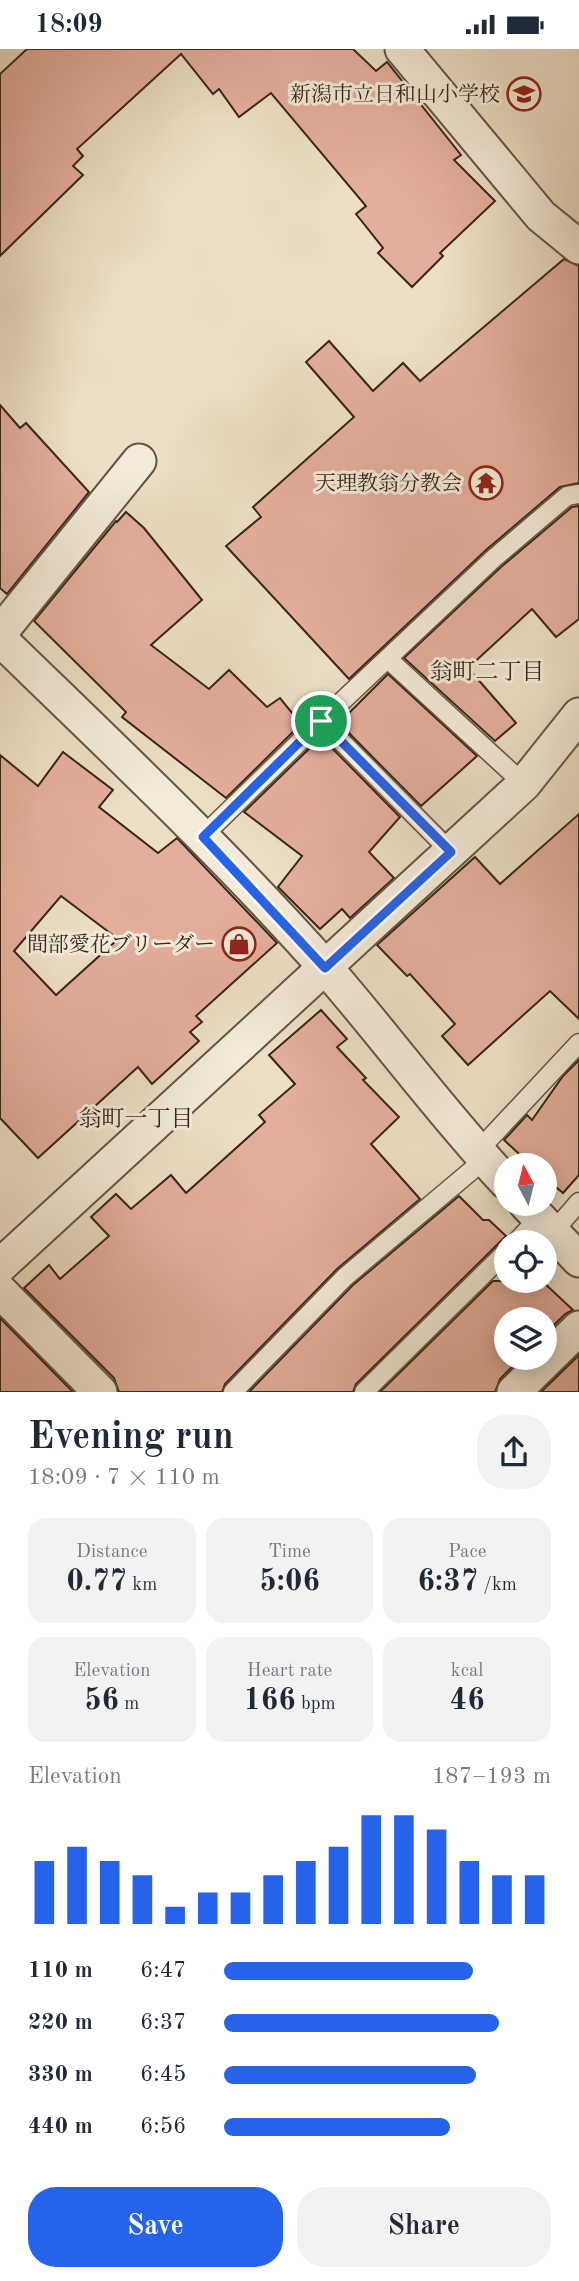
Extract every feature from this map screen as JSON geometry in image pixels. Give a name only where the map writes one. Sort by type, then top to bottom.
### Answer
[{"type":"street","points":[[402,49],[541,216],[579,247]]},
{"type":"street","points":[[139,461],[3,625],[325,968],[489,1165]]},
{"type":"street","points":[[0,1266],[524,784],[579,715]]},
{"type":"street","points":[[539,1218],[579,1260]]},
{"type":"street","points":[[0,1291],[100,1392]]},
{"type":"street","points":[[514,1392],[579,1328]]},
{"type":"lane","points":[[203,837],[493,559],[567,496],[579,494]]},
{"type":"lane","points":[[388,659],[524,784]]},
{"type":"lane","points":[[321,721],[451,852]]},
{"type":"lane","points":[[233,1392],[345,1277],[489,1165],[579,1043]]},
{"type":"lane","points":[[539,1218],[579,1202]]},
{"type":"lane","points":[[364,1392],[494,1264]]},
{"type":"building","points":[[27,49],[353,49],[376,71],[387,62],[461,155],[454,160],[495,201],[440,253],[443,256],[412,287],[378,253],[383,248],[356,214],[366,206],[271,93],[239,117],[219,89],[213,94],[181,54],[77,149],[83,156],[73,166],[83,175],[0,256],[0,74]]},
{"type":"building","points":[[564,259],[579,266],[579,483],[560,487],[486,550],[349,679],[226,546],[261,517],[253,507],[354,417],[306,362],[329,341],[373,391],[403,363],[420,381]]},
{"type":"building","points":[[0,405],[20,428],[26,423],[89,492],[7,594],[0,588]]},
{"type":"building","points":[[579,506],[579,619],[556,637],[532,609],[468,668],[516,723],[495,741],[404,658],[501,567],[572,507]]},
{"type":"building","points":[[126,512],[144,528],[202,600],[151,645],[209,689],[229,670],[267,707],[280,698],[301,724],[226,798],[122,717],[126,712],[34,621]]},
{"type":"building","points":[[388,674],[477,756],[421,806],[339,723]]},
{"type":"building","points":[[323,739],[400,817],[369,852],[394,878],[350,918],[342,909],[320,929],[278,887],[302,856],[244,812],[316,742],[318,745]]},
{"type":"building","points":[[63,752],[113,790],[99,807],[158,853],[177,838],[277,943],[196,1016],[202,1022],[190,1032],[199,1041],[152,1084],[138,1067],[38,1158],[0,1118],[0,755],[38,786]],"holes":[[[61,896],[118,939],[56,995],[14,951]]]},
{"type":"building","points":[[579,814],[579,1019],[550,991],[468,1065],[442,1036],[455,1024],[410,974],[407,976],[377,945],[475,857],[500,884]]},
{"type":"building","points":[[321,1010],[347,1039],[337,1047],[366,1078],[363,1080],[399,1117],[371,1144],[420,1199],[337,1269],[225,1384],[222,1392],[119,1392],[114,1378],[24,1288],[49,1265],[60,1279],[109,1236],[91,1217],[116,1194],[131,1209],[171,1175],[186,1193],[265,1122],[259,1115],[295,1084],[269,1055]]},
{"type":"building","points":[[579,1060],[579,1175],[563,1193],[557,1188],[557,1153],[518,1153],[504,1140],[527,1115],[532,1120],[563,1076]]},
{"type":"building","points":[[459,1196],[483,1220],[489,1220],[500,1230],[494,1230],[494,1248],[356,1384],[353,1392],[249,1392],[353,1285]]},
{"type":"building","points":[[493,1281],[494,1293],[555,1293],[573,1310],[557,1322],[557,1307],[494,1307],[494,1370],[509,1370],[500,1379],[495,1392],[380,1392]]},
{"type":"building","points":[[0,1318],[73,1392],[0,1392]]},
{"type":"building","points":[[579,1355],[579,1392],[541,1392]]},
{"type":"place","name":"新潟市立日和山小学校","points":[[524,94]]},
{"type":"place","name":"天理教翁分教会","points":[[486,483]]},
{"type":"place","name":"間部愛花ブリーダー","points":[[239,944]]},
{"type":"district","name":"翁町二丁目","points":[[487,671]]},
{"type":"district","name":"翁町一丁目","points":[[136,1118]]},
{"type":"route","points":[[321,721],[451,852],[325,968],[203,837],[321,721]]}]
